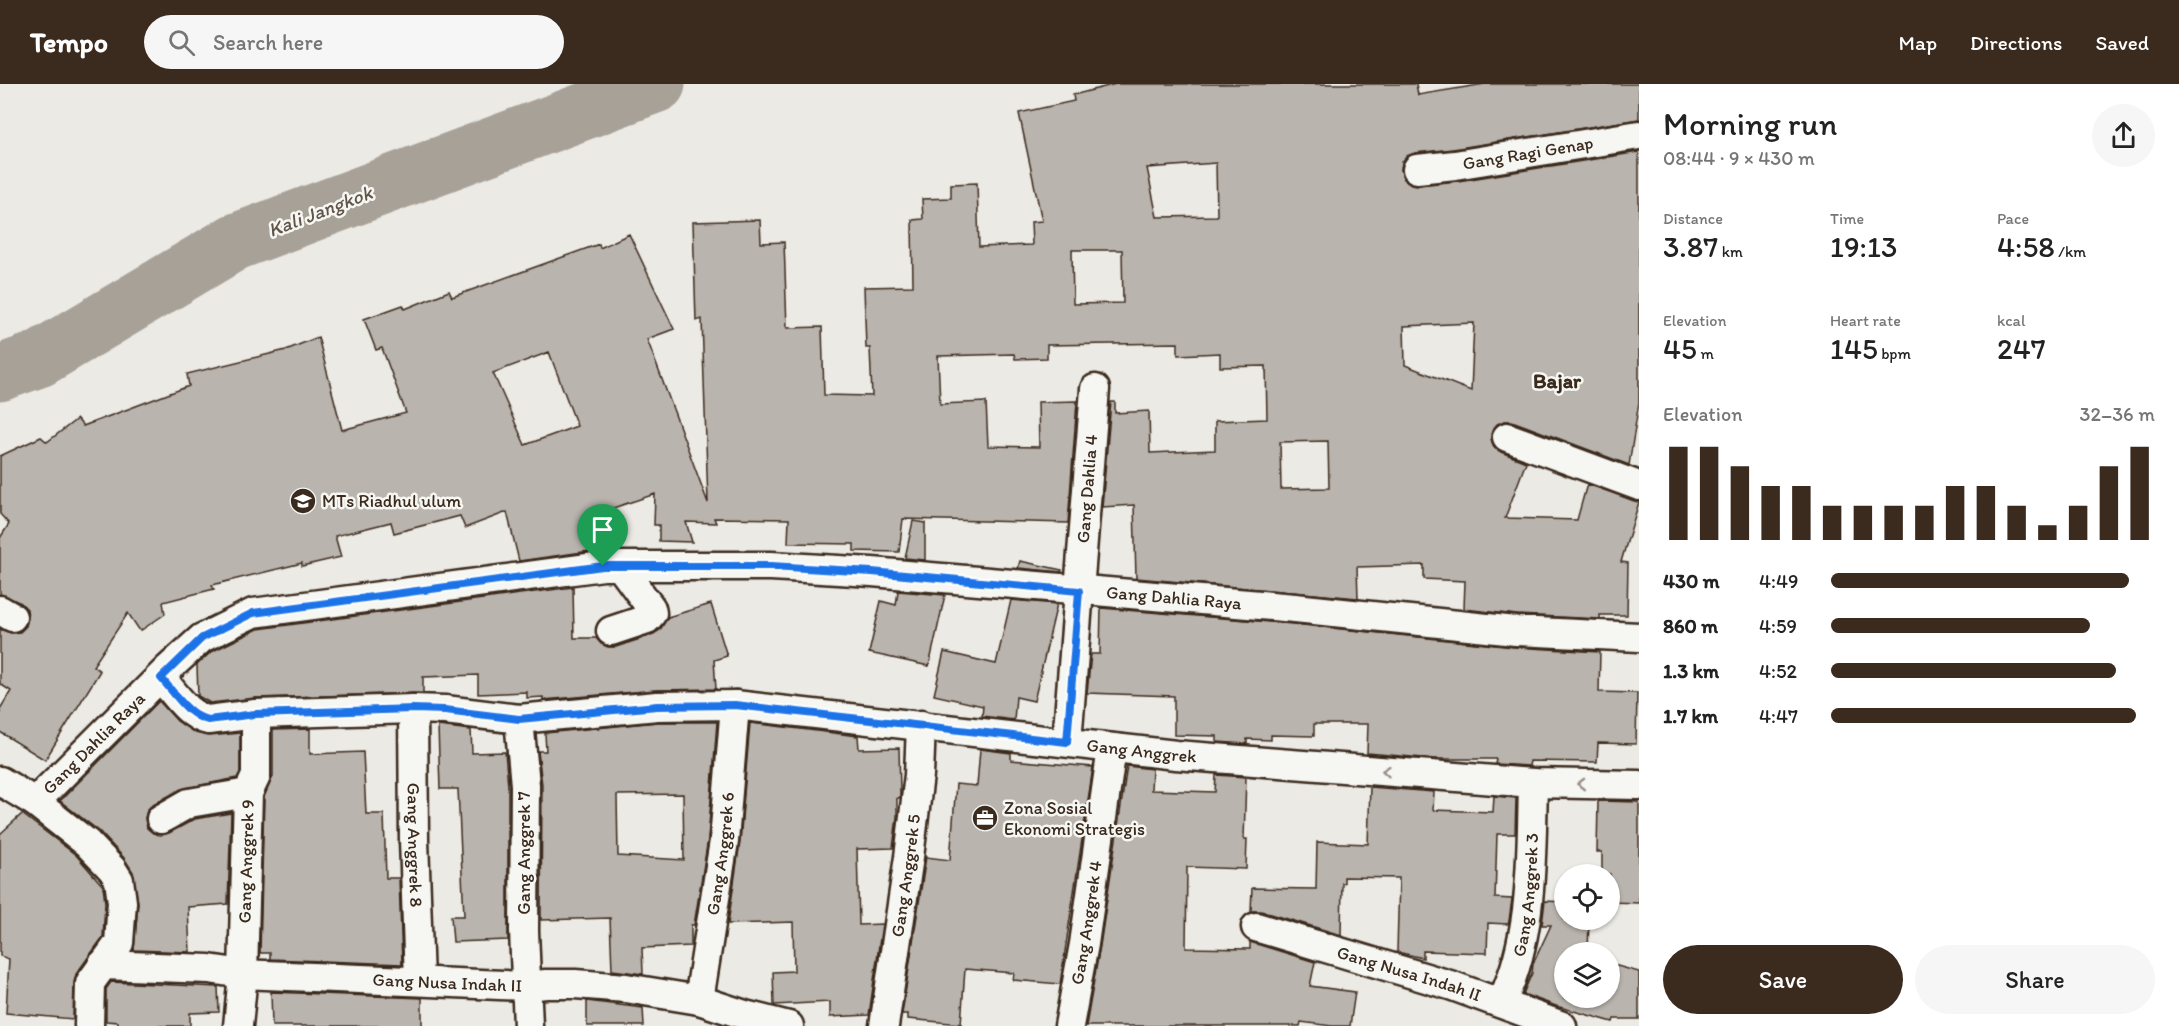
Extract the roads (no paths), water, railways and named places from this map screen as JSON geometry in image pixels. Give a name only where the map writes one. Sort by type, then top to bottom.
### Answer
[{"type":"street","name":"Gang Ragi Genap","points":[[1417,169],[1639,135]]},
{"type":"street","name":"Gang Dahlia 4","points":[[1067,742],[1095,389]]},
{"type":"street","points":[[1506,437],[1639,486]]},
{"type":"street","name":"Gang Dahlia Raya","points":[[0,781],[35,802],[202,638],[253,613],[603,566],[771,566],[872,572],[1295,608],[1516,631],[1639,637]]},
{"type":"street","points":[[611,631],[647,619],[652,613],[651,608],[620,566]]},
{"type":"street","name":"Gang Anggrek","points":[[161,678],[193,713],[208,720],[255,714],[413,709],[445,710],[519,719],[639,707],[735,705],[1112,748],[1533,783],[1639,785]]},
{"type":"street","name":"Gang Anggrek 6","points":[[699,1000],[724,841],[735,705]]},
{"type":"street","name":"Gang Anggrek 8","points":[[413,709],[414,840],[419,981]]},
{"type":"street","name":"Gang Anggrek 9","points":[[238,1026],[243,974],[248,793],[255,776],[255,714]]},
{"type":"street","name":"Gang Anggrek 7","points":[[519,719],[525,785],[528,1026]]},
{"type":"street","name":"Gang Anggrek 5","points":[[884,1026],[909,857],[919,775],[921,725]]},
{"type":"street","name":"Gang Anggrek 4","points":[[1069,1026],[1084,944],[1112,748]]},
{"type":"street","name":"Gang Anggrek 3","points":[[1501,1003],[1509,987],[1525,923],[1533,783]]},
{"type":"street","points":[[161,819],[189,803],[248,793]]},
{"type":"street","points":[[35,802],[87,843],[112,869],[119,880],[122,902],[119,943],[90,983],[89,1026]]},
{"type":"street","name":"Gang Nusa Indah II","points":[[1256,927],[1453,986],[1562,1026]]},
{"type":"street","name":"Gang Nusa Indah II","points":[[102,965],[209,969],[243,974],[526,986],[575,984],[626,988],[699,1000],[745,1016],[789,1026]]},
{"type":"waterway","name":"Kali Jangkok","points":[[0,373],[39,359],[235,242],[657,84]]},
{"type":"place","name":"MTs Riadhul ulum","points":[[303,501]]},
{"type":"place","name":"Zona Sosial Ekonomi Strategis","points":[[985,818]]},
{"type":"district","name":"Bajar","points":[[1557,380]]}]
